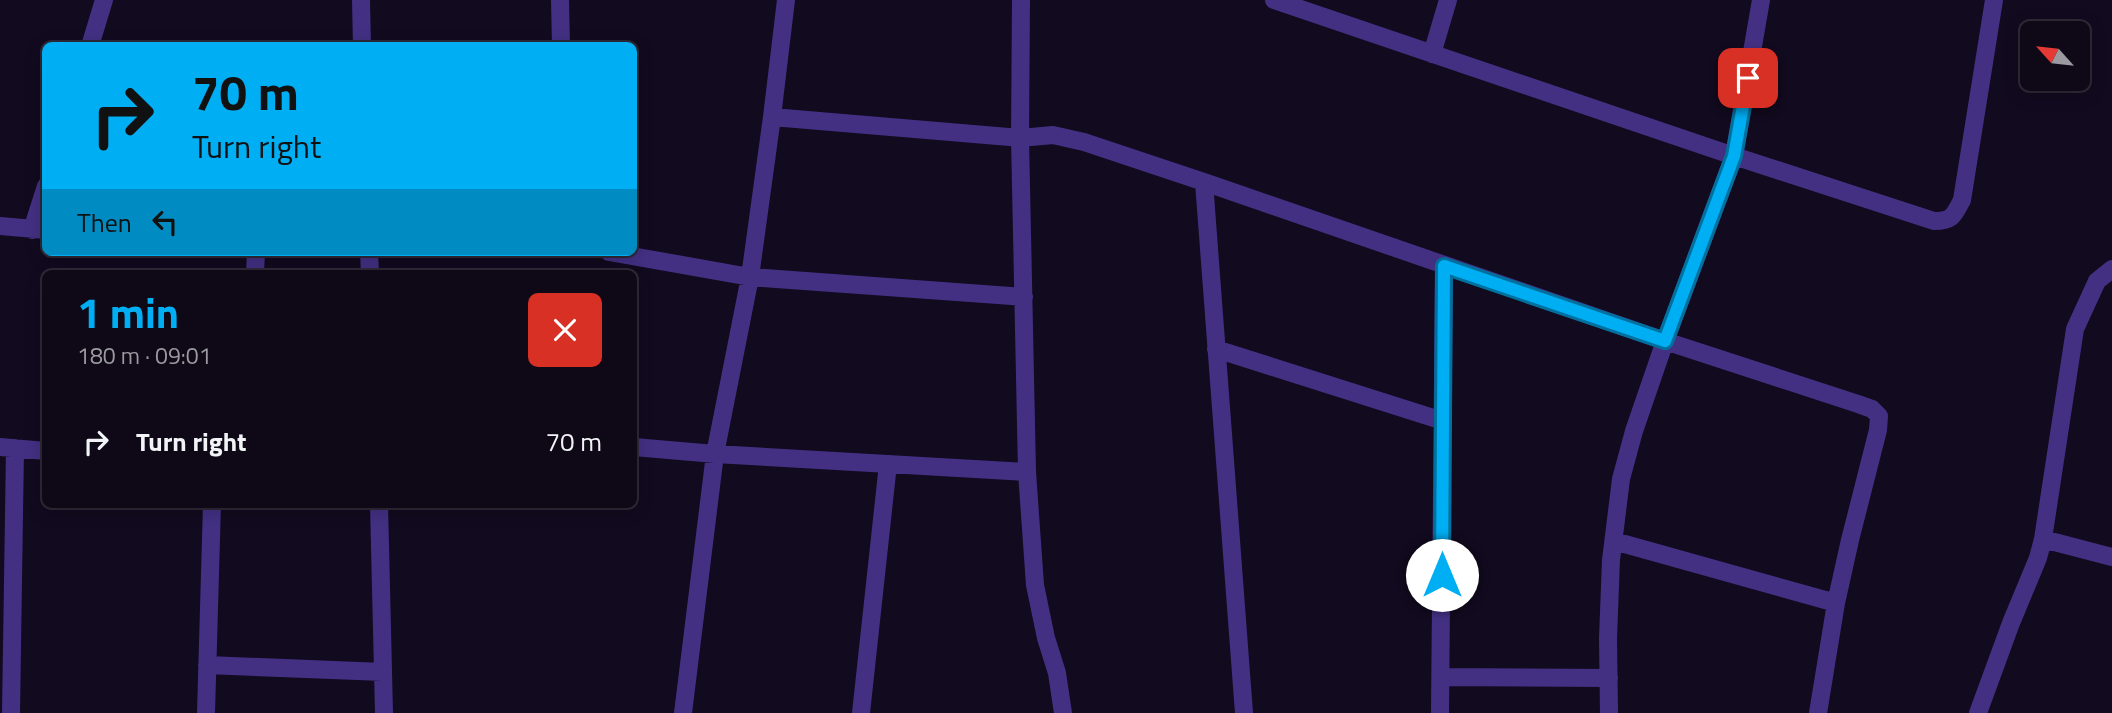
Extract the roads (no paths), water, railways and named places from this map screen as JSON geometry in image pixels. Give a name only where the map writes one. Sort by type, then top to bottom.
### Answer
[{"type":"street","points":[[91,42],[104,0]]},
{"type":"street","points":[[361,0],[362,42]]},
{"type":"street","points":[[560,0],[561,42]]},
{"type":"street","points":[[683,713],[715,454],[750,277],[786,0]]},
{"type":"street","points":[[1021,0],[1020,138],[1027,472],[1035,585],[1046,638],[1057,673],[1063,713]]},
{"type":"street","points":[[1274,0],[1934,221],[1947,221],[1962,200],[1994,0]]},
{"type":"street","points":[[1432,54],[1448,0]]},
{"type":"street","points":[[1609,713],[1610,599],[1622,479],[1634,431],[1665,341],[1734,156],[1761,0]]},
{"type":"street","points":[[772,117],[1020,138],[1054,135],[1084,142],[1872,410],[1879,416],[1878,430],[1836,603],[1818,713]]},
{"type":"street","points":[[1204,182],[1244,713]]},
{"type":"street","points":[[0,226],[39,230],[42,211]]},
{"type":"street","points":[[631,256],[750,277],[1024,297]]},
{"type":"street","points":[[1440,713],[1444,266]]},
{"type":"street","points":[[1978,713],[2043,539],[2075,329],[2096,281],[2112,269]]},
{"type":"street","points":[[1216,349],[1443,421]]},
{"type":"street","points":[[637,447],[1027,472]]},
{"type":"street","points":[[11,713],[6,671],[7,448],[42,451]]},
{"type":"street","points":[[861,713],[888,464]]},
{"type":"street","points":[[206,713],[212,508]]},
{"type":"street","points":[[379,508],[384,713]]},
{"type":"street","points":[[2043,539],[2112,557]]},
{"type":"street","points":[[1614,541],[1836,603]]},
{"type":"street","points":[[207,665],[383,672]]},
{"type":"street","points":[[1441,677],[1609,678]]}]
